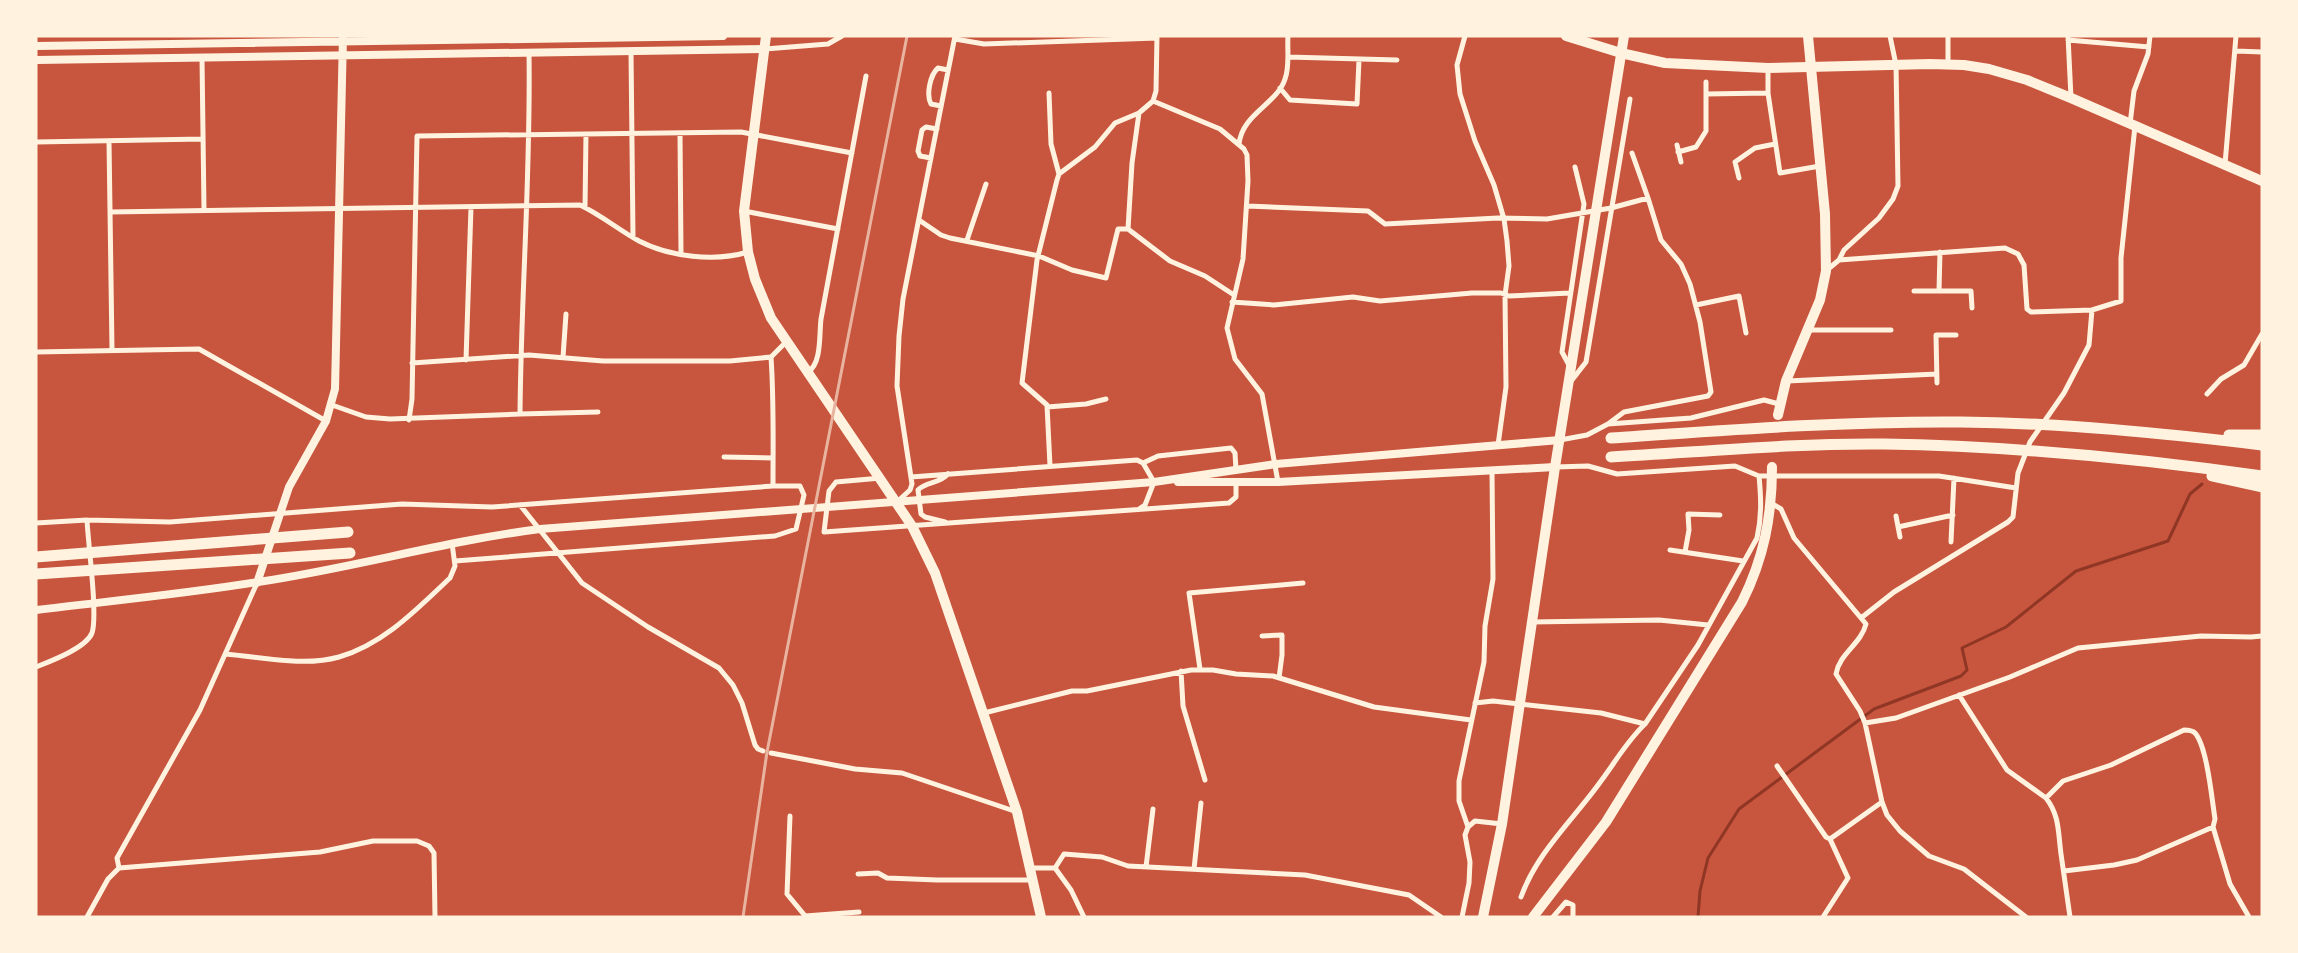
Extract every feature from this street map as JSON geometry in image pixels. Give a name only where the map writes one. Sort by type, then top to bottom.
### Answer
[{"type":"highway","points":[[1611,438],[1809,424],[2008,424],[2177,435],[2262,445]]},
{"type":"highway","points":[[2177,435],[2262,435]]},
{"type":"highway","points":[[1611,457],[1802,445],[1883,444],[2006,448],[2175,464],[2262,476]]},
{"type":"highway","points":[[2175,464],[2208,475],[2262,487]]},
{"type":"highway","points":[[36,557],[348,532]]},
{"type":"highway","points":[[36,574],[350,553]]},
{"type":"highway","points":[[36,580],[105,569]]},
{"type":"main road","points":[[766,36],[744,211],[748,252],[762,298],[786,342],[882,478],[912,526],[935,573],[1017,812],[1041,917]]},
{"type":"main road","points":[[1566,36],[1621,54],[1666,63],[1768,68],[1964,65],[2008,73],[2071,98],[2262,181]]},
{"type":"main road","points":[[1484,917],[1502,824],[1555,466],[1570,382],[1624,36]]},
{"type":"main road","points":[[1778,415],[1779,404],[1786,381],[1823,289],[1826,271],[1826,235],[1808,36]]},
{"type":"main road","points":[[1533,917],[1606,822],[1742,602],[1759,566],[1769,525],[1772,472]]},
{"type":"street","points":[[36,46],[202,40],[723,36]]},
{"type":"street","points":[[36,60],[765,49],[828,44],[842,36]]},
{"type":"street","points":[[1239,144],[1240,132],[1280,88],[1285,79],[1288,36]]},
{"type":"street","points":[[1465,36],[1457,65],[1460,94],[1504,218],[1509,266],[1505,295],[1506,387],[1498,445]]},
{"type":"street","points":[[1826,271],[1839,260],[1844,250],[1880,218],[1893,200],[1898,186],[1896,65],[1890,36]]},
{"type":"street","points":[[1948,36],[1948,65]]},
{"type":"street","points":[[1839,260],[2005,248],[2018,254],[2024,264],[2027,309],[2031,312],[2092,310],[2121,301],[2121,258],[2134,92],[2149,47],[2150,36]]},
{"type":"street","points":[[2225,165],[2236,36]]},
{"type":"street","points":[[896,501],[910,490],[911,477],[897,386],[898,346],[903,299],[955,38],[984,44],[1157,37],[1156,91],[1153,101],[1139,113],[1115,123],[1095,147],[1059,174]]},
{"type":"street","points":[[2071,98],[2068,38],[2149,47]]},
{"type":"street","points":[[120,868],[118,858],[176,755],[226,654],[259,579],[296,470],[326,421],[332,405],[335,389],[343,39]]},
{"type":"street","points":[[631,51],[634,237]]},
{"type":"street","points":[[2236,51],[2262,52]]},
{"type":"street","points":[[520,414],[531,135],[530,53]]},
{"type":"street","points":[[1288,57],[1398,60]]},
{"type":"street","points":[[202,58],[204,210]]},
{"type":"street","points":[[1280,88],[1290,100],[1357,104],[1359,60]]},
{"type":"street","points":[[941,106],[931,104],[928,99],[933,72],[938,68],[948,70]]},
{"type":"street","points":[[1768,68],[1768,93],[1774,144],[1780,173],[1820,166]]},
{"type":"street","points":[[808,373],[815,368],[817,360],[819,336],[866,76]]},
{"type":"street","points":[[1678,152],[1696,147],[1706,131],[1706,82]]},
{"type":"street","points":[[1049,93],[1051,144],[1059,174],[1039,256],[1031,299],[1022,383],[1047,407],[1050,466]]},
{"type":"street","points":[[1706,94],[1768,93]]},
{"type":"street","points":[[1570,382],[1586,362],[1630,99]]},
{"type":"street","points":[[1153,101],[1220,129],[1239,144],[1247,155],[1247,206],[1242,264],[1232,302],[1228,328],[1235,359],[1262,394],[1278,482]]},
{"type":"street","points":[[1128,230],[1132,163],[1139,113]]},
{"type":"street","points":[[931,158],[920,156],[918,151],[919,144],[922,130],[926,127],[937,129]]},
{"type":"street","points":[[409,420],[417,136],[741,132],[852,153]]},
{"type":"street","points":[[680,133],[681,254]]},
{"type":"street","points":[[585,207],[586,134]]},
{"type":"street","points":[[36,142],[203,139]]},
{"type":"street","points":[[109,140],[112,349]]},
{"type":"street","points":[[1739,178],[1735,162],[1754,148],[1774,144]]},
{"type":"street","points":[[1677,145],[1680,162]]},
{"type":"street","points":[[36,610],[355,565],[452,542],[540,529],[1154,482],[1276,464],[1560,440],[1587,436],[1624,412],[1708,396],[1711,392],[1696,305],[1681,264],[1661,240],[1632,153]]},
{"type":"street","points":[[1572,369],[1562,352],[1584,204],[1574,167]]},
{"type":"street","points":[[967,240],[986,184]]},
{"type":"street","points":[[1247,206],[1368,211],[1385,224],[1504,218],[1547,219],[1611,208],[1648,198]]},
{"type":"street","points":[[110,212],[580,205],[634,237],[664,250],[681,254],[717,257],[748,252]]},
{"type":"street","points":[[466,360],[471,206]]},
{"type":"street","points":[[744,211],[838,229]]},
{"type":"street","points":[[919,220],[941,234],[1039,256],[1072,270],[1106,278],[1118,229],[1128,230],[1170,261],[1205,276],[1234,295]]},
{"type":"street","points":[[1939,291],[1940,252]]},
{"type":"street","points":[[1914,291],[1972,291],[1972,308]]},
{"type":"street","points":[[1232,302],[1274,305],[1353,297],[1380,301],[1472,293],[1505,295],[1570,293]]},
{"type":"street","points":[[1696,305],[1739,296],[1746,333]]},
{"type":"street","points":[[1861,618],[1894,592],[2008,522],[2013,517],[2018,473],[2030,442],[2064,393],[2090,345],[2092,310]]},
{"type":"street","points":[[562,357],[566,314]]},
{"type":"street","points":[[1808,330],[1891,330]]},
{"type":"street","points":[[1938,383],[1936,336],[1956,334]]},
{"type":"street","points":[[2207,394],[2221,379],[2244,365],[2262,334]]},
{"type":"street","points":[[412,363],[521,356],[603,361],[730,361],[771,357],[786,342]]},
{"type":"street","points":[[36,352],[112,349],[199,349],[326,421]]},
{"type":"street","points":[[771,357],[774,406],[772,434],[773,486]]},
{"type":"street","points":[[1786,381],[1937,374]]},
{"type":"street","points":[[1047,407],[1086,404],[1106,399]]},
{"type":"street","points":[[1608,424],[1691,418],[1764,400],[1779,404]]},
{"type":"street","points":[[332,405],[366,417],[409,420],[598,412]]},
{"type":"street","points":[[1143,464],[1158,456],[1231,448],[1235,453],[1236,470]]},
{"type":"street","points":[[724,458],[773,458]]},
{"type":"street","points":[[911,477],[1137,460],[1143,464],[1154,482]]},
{"type":"street","points":[[1154,482],[1278,482],[1555,466],[1588,466],[1617,474],[1735,466],[1759,476],[1772,472],[1889,474],[1954,478],[2016,488]]},
{"type":"street","points":[[1468,827],[1459,801],[1459,781],[1483,671],[1485,626],[1493,579],[1492,470]]},
{"type":"street","points":[[948,474],[940,480],[922,486],[918,490],[921,514],[925,517],[953,523]]},
{"type":"street","points":[[1521,897],[1535,865],[1601,781],[1630,738],[1645,724],[1668,693],[1708,625],[1757,538],[1762,501],[1759,476]]},
{"type":"street","points":[[882,478],[836,482],[829,491],[824,532],[1229,502],[1236,497],[1236,483]]},
{"type":"street","points":[[1951,542],[1954,478]]},
{"type":"street","points":[[1139,510],[1145,505],[1154,482]]},
{"type":"street","points":[[36,523],[87,520],[170,522],[402,504],[492,507],[773,486],[800,486],[804,495],[796,529],[775,536],[455,561]]},
{"type":"street","points":[[1771,503],[1780,508],[1794,538],[1866,624],[1864,633],[1838,665],[1836,674],[1860,711],[1865,723],[1882,802],[1887,815],[1900,831],[1922,852],[1937,861],[1964,869],[2026,917]]},
{"type":"street","points":[[520,505],[573,573],[595,593],[648,627],[719,668],[733,686],[742,703],[754,745],[763,751]]},
{"type":"street","points":[[1685,552],[1689,530],[1688,514],[1720,515]]},
{"type":"street","points":[[1898,527],[1953,515]]},
{"type":"street","points":[[1896,516],[1900,538]]},
{"type":"street","points":[[36,667],[82,645],[92,634],[93,603],[87,520]]},
{"type":"street","points":[[226,654],[300,660],[341,657],[388,634],[450,578],[455,561],[452,542]]},
{"type":"street","points":[[1670,550],[1743,561]]},
{"type":"street","points":[[1200,670],[1189,593],[1303,583]]},
{"type":"street","points":[[1532,622],[1659,620],[1708,625]]},
{"type":"street","points":[[1262,636],[1282,636],[1279,678]]},
{"type":"street","points":[[1865,723],[1896,718],[2010,677],[2078,648],[2201,636],[2251,638],[2262,636]]},
{"type":"street","points":[[984,713],[1072,691],[1087,691],[1181,671],[1200,670],[1279,678],[1374,707],[1471,720]]},
{"type":"street","points":[[1181,671],[1183,706],[1205,780]]},
{"type":"street","points":[[1959,695],[2007,770],[2046,798],[2060,829],[2070,917]]},
{"type":"street","points":[[1475,703],[1494,701],[1601,712],[1645,724]]},
{"type":"street","points":[[2046,798],[2063,781],[2079,774],[2098,770],[2184,730],[2192,731],[2197,734],[2202,749],[2214,819],[2213,827],[2230,884],[2249,917]]},
{"type":"street","points":[[772,753],[854,769],[902,773],[1017,812]]},
{"type":"street","points":[[1777,766],[1830,839],[1848,880],[1823,917]]},
{"type":"street","points":[[1194,869],[1201,802]]},
{"type":"street","points":[[1830,839],[1882,802]]},
{"type":"street","points":[[1146,867],[1152,810]]},
{"type":"street","points":[[790,816],[787,894],[806,916],[859,912]]},
{"type":"street","points":[[1462,917],[1469,883],[1470,862],[1465,835],[1468,827],[1475,821],[1502,824]]},
{"type":"street","points":[[2064,871],[2114,865],[2137,860],[2213,827]]},
{"type":"street","points":[[87,917],[108,879],[120,868],[320,852],[373,841],[417,841],[429,846],[434,853],[435,917]]},
{"type":"street","points":[[1055,868],[1064,854],[1102,857],[1128,866],[1305,875],[1409,895],[1441,917]]},
{"type":"street","points":[[1030,868],[1055,868]]},
{"type":"street","points":[[1055,868],[1070,890],[1084,917]]},
{"type":"street","points":[[858,874],[878,872],[887,878],[937,880],[1032,880]]},
{"type":"street","points":[[1553,917],[1566,902],[1573,905],[1573,917]]},
{"type":"waterway","points":[[1698,917],[1700,891],[1708,858],[1739,809],[1874,709],[1961,676],[1967,670],[1962,648],[2006,627],[2076,571],[2168,541],[2190,494],[2202,484]]},
{"type":"railway","points":[[743,917],[767,752],[907,36]]}]
